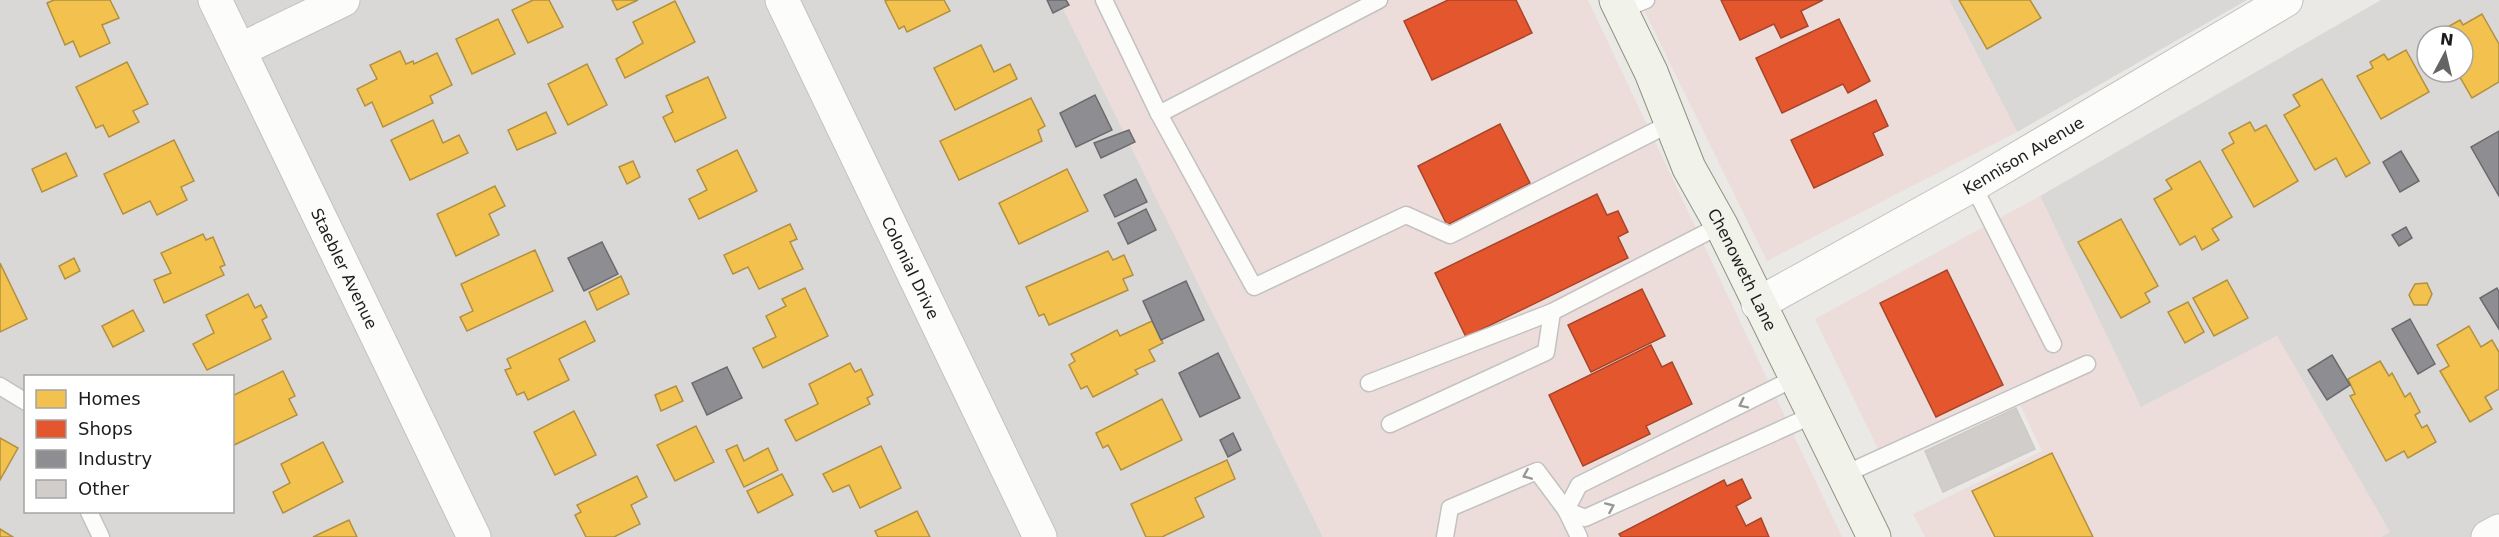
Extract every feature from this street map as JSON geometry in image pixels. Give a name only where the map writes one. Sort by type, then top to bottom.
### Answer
[{"type":"main road","name":"Chenoweth Lane","points":[[1627,3],[1651,72],[1689,168],[1721,225],[1874,537]]},
{"type":"street","name":"Staebler Avenue","points":[[216,0],[474,537]]},
{"type":"street","points":[[240,50],[343,0]]},
{"type":"street","name":"Colonial Drive","points":[[782,0],[1040,537]]},
{"type":"street","name":"Kennison Avenue","points":[[1758,304],[1973,185],[2286,0]]},
{"type":"street","points":[[2488,537],[2499,531]]},
{"type":"lane","points":[[1104,0],[1159,114],[1254,287],[1406,215],[1450,235],[1671,123]]},
{"type":"lane","points":[[1159,114],[1379,0]]},
{"type":"lane","points":[[1973,185],[2053,344]]},
{"type":"lane","points":[[1369,383],[1552,312],[1721,225]]},
{"type":"lane","points":[[1390,424],[1546,352],[1552,312]]},
{"type":"lane","points":[[1844,475],[2087,364]]},
{"type":"lane","points":[[1566,510],[1579,485],[1795,378]]},
{"type":"lane","points":[[0,386],[24,401]]},
{"type":"lane","points":[[1566,510],[1585,518],[1813,415]]},
{"type":"lane","points":[[1445,537],[1450,508],[1537,471],[1566,510],[1573,535]]},
{"type":"lane","points":[[89,513],[100,537]]},
{"type":"shaded area","points":[[0,0],[1059,0],[1323,537],[0,537]]},
{"type":"shaded area","points":[[1059,0],[1588,0],[1842,537],[1323,537]]},
{"type":"shaded area","points":[[1639,0],[1949,0],[2017,132],[1767,261]]},
{"type":"shaded area","points":[[1949,0],[2247,0],[2017,132]]},
{"type":"shaded area","points":[[2381,0],[2499,0],[2499,537],[2381,537],[2389,532],[2277,336],[2141,408],[2040,196]]},
{"type":"shaded area","points":[[2040,196],[2141,407],[2277,336],[2390,532],[2381,537],[1925,537],[1913,514],[2042,451],[2012,388],[1878,449],[1815,319]]},
{"type":"building: Homes","points":[[54,0],[110,0],[119,18],[102,25],[110,43],[80,57],[73,41],[65,45],[47,3]]},
{"type":"building: Homes","points":[[533,0],[549,0],[563,27],[528,43],[512,10]]},
{"type":"building: Homes","points":[[612,0],[638,0],[617,10]]},
{"type":"building: Homes","points":[[944,0],[950,11],[907,32],[904,26],[899,29],[885,1]]},
{"type":"building: Homes","points":[[1959,0],[2030,0],[2041,18],[1987,49]]},
{"type":"building: Homes","points":[[675,1],[695,42],[625,78],[616,59],[643,43],[633,22]]},
{"type":"building: Homes","points":[[2482,14],[2499,44],[2499,82],[2472,98],[2464,84],[2475,84],[2475,24],[2465,24]]},
{"type":"building: Homes","points":[[498,19],[515,54],[472,74],[456,39]]},
{"type":"building: Homes","points":[[981,45],[994,72],[1010,64],[1017,79],[955,110],[934,68]]},
{"type":"building: Homes","points":[[2406,50],[2415,66],[2415,84],[2425,84],[2429,92],[2381,119],[2357,76],[2373,68],[2370,62],[2384,54],[2388,60]]},
{"type":"building: Homes","points":[[400,51],[406,64],[413,61],[414,64],[437,53],[452,85],[430,96],[433,103],[383,127],[372,102],[365,106],[357,89],[377,79],[370,65]]},
{"type":"building: Homes","points":[[127,62],[148,104],[133,111],[139,122],[109,137],[103,125],[96,128],[76,87]]},
{"type":"building: Homes","points":[[587,64],[607,105],[568,125],[548,84]]},
{"type":"building: Homes","points":[[708,77],[726,118],[675,142],[663,117],[673,112],[666,96]]},
{"type":"building: Homes","points":[[2322,79],[2370,163],[2346,177],[2336,158],[2315,170],[2284,115],[2300,106],[2293,95]]},
{"type":"building: Homes","points":[[1031,98],[1045,126],[1038,130],[1042,141],[959,180],[940,141]]},
{"type":"building: Homes","points":[[546,112],[556,133],[517,150],[508,130]]},
{"type":"building: Homes","points":[[433,120],[443,143],[459,135],[468,153],[410,180],[391,140]]},
{"type":"building: Homes","points":[[2250,122],[2255,131],[2266,125],[2298,181],[2254,207],[2222,150],[2234,143],[2229,133]]},
{"type":"building: Homes","points":[[174,140],[194,181],[181,187],[187,200],[157,215],[150,201],[123,214],[104,174]]},
{"type":"building: Homes","points":[[737,150],[757,191],[699,219],[689,199],[707,190],[697,170]]},
{"type":"building: Homes","points":[[66,153],[77,176],[42,192],[32,169]]},
{"type":"building: Homes","points":[[633,161],[640,177],[627,184],[619,167]]},
{"type":"building: Homes","points":[[2200,161],[2232,217],[2212,229],[2219,240],[2202,250],[2195,236],[2180,245],[2154,199],[2172,189],[2166,180]]},
{"type":"building: Homes","points":[[1067,169],[1088,211],[1019,244],[999,203]]},
{"type":"building: Homes","points":[[495,186],[505,206],[489,214],[499,235],[456,256],[437,214]]},
{"type":"building: Homes","points":[[2121,219],[2158,286],[2145,293],[2150,302],[2121,318],[2078,242]]},
{"type":"building: Homes","points":[[790,224],[797,239],[790,242],[803,269],[759,289],[748,267],[733,274],[724,255]]},
{"type":"building: Homes","points":[[203,234],[206,240],[213,237],[225,265],[220,267],[224,275],[164,303],[154,280],[171,273],[161,253]]},
{"type":"building: Homes","points":[[535,250],[553,291],[467,331],[460,317],[473,311],[461,284]]},
{"type":"building: Homes","points":[[1108,251],[1113,260],[1124,255],[1133,275],[1123,279],[1128,290],[1049,325],[1044,314],[1039,316],[1026,287]]},
{"type":"building: Homes","points":[[74,258],[80,271],[65,279],[59,266]]},
{"type":"building: Homes","points":[[0,263],[27,319],[0,332]]},
{"type":"building: Homes","points":[[621,276],[629,294],[597,310],[589,292]]},
{"type":"building: Homes","points":[[2227,280],[2248,318],[2214,336],[2193,298]]},
{"type":"building: Homes","points":[[2427,283],[2432,294],[2427,305],[2414,305],[2409,295],[2415,284]]},
{"type":"building: Homes","points":[[805,288],[828,336],[763,368],[753,348],[776,337],[766,316],[786,306],[782,299]]},
{"type":"building: Homes","points":[[248,294],[255,308],[261,305],[267,317],[262,320],[271,339],[207,370],[193,344],[214,333],[206,315]]},
{"type":"building: Homes","points":[[2188,302],[2204,332],[2185,343],[2168,312]]},
{"type":"building: Homes","points":[[133,310],[144,331],[113,347],[102,326]]},
{"type":"building: Homes","points":[[585,321],[595,341],[559,359],[569,380],[528,400],[524,392],[517,395],[505,370],[511,368],[507,359]]},
{"type":"building: Homes","points":[[1152,321],[1163,343],[1149,350],[1155,361],[1135,370],[1138,374],[1093,397],[1087,386],[1081,389],[1069,365],[1075,361],[1071,354],[1117,330],[1120,336]]},
{"type":"building: Homes","points":[[2469,326],[2481,347],[2492,340],[2499,352],[2499,389],[2485,397],[2492,409],[2470,422],[2440,371],[2449,366],[2437,345]]},
{"type":"building: Homes","points":[[2380,361],[2389,376],[2392,373],[2405,397],[2410,393],[2420,412],[2415,415],[2422,428],[2427,425],[2436,442],[2408,458],[2404,451],[2386,461],[2350,396],[2355,394],[2348,379]]},
{"type":"building: Homes","points":[[850,363],[855,372],[861,369],[873,395],[867,398],[870,404],[796,441],[785,420],[818,404],[809,384]]},
{"type":"building: Homes","points":[[283,371],[295,396],[289,399],[297,415],[234,445],[234,395]]},
{"type":"building: Homes","points":[[676,386],[683,401],[661,411],[655,395]]},
{"type":"building: Homes","points":[[1162,399],[1182,440],[1121,470],[1108,445],[1103,448],[1096,433]]},
{"type":"building: Homes","points":[[574,411],[596,455],[555,475],[534,432]]},
{"type":"building: Homes","points":[[696,426],[714,462],[675,481],[657,445]]},
{"type":"building: Homes","points":[[0,438],[18,448],[0,480]]},
{"type":"building: Homes","points":[[323,442],[343,482],[283,513],[273,492],[290,483],[281,464]]},
{"type":"building: Homes","points":[[737,445],[744,461],[768,448],[778,470],[744,487],[726,450]]},
{"type":"building: Homes","points":[[881,446],[901,488],[860,508],[849,485],[833,492],[823,474]]},
{"type":"building: Homes","points":[[2052,453],[2093,537],[1995,537],[1972,491]]},
{"type":"building: Homes","points":[[1227,460],[1235,479],[1195,498],[1204,517],[1162,537],[1146,537],[1131,504]]},
{"type":"building: Homes","points":[[782,474],[793,495],[758,513],[747,491]]},
{"type":"building: Homes","points":[[637,476],[647,497],[631,505],[640,524],[614,537],[586,537],[575,515],[581,512],[577,505]]},
{"type":"building: Homes","points":[[917,511],[930,537],[878,537],[875,531]]},
{"type":"building: Homes","points":[[349,520],[357,537],[313,537]]},
{"type":"building: Homes","points":[[0,529],[13,537],[0,537]]},
{"type":"building: Shops","points":[[1448,0],[1516,0],[1532,33],[1432,80],[1404,21]]},
{"type":"building: Shops","points":[[1721,0],[1823,0],[1801,11],[1808,26],[1781,38],[1774,24],[1740,40]]},
{"type":"building: Shops","points":[[1839,19],[1870,81],[1848,93],[1843,84],[1782,113],[1756,58]]},
{"type":"building: Shops","points":[[1876,100],[1888,126],[1873,133],[1883,155],[1814,188],[1791,140]]},
{"type":"building: Shops","points":[[1500,124],[1530,183],[1447,225],[1418,166]]},
{"type":"building: Shops","points":[[1597,194],[1607,215],[1618,211],[1628,232],[1618,237],[1628,258],[1466,337],[1435,273]]},
{"type":"building: Shops","points":[[1947,270],[2003,385],[1936,417],[1880,303]]},
{"type":"building: Shops","points":[[1642,289],[1665,336],[1591,372],[1568,325]]},
{"type":"building: Shops","points":[[1651,345],[1662,367],[1672,362],[1692,404],[1646,426],[1650,434],[1583,466],[1549,395]]},
{"type":"building: Shops","points":[[1742,479],[1751,498],[1736,506],[1746,526],[1761,518],[1769,537],[1621,537],[1619,534],[1724,480],[1727,486]]},
{"type":"building: Industry","points":[[1047,0],[1066,0],[1069,5],[1053,13]]},
{"type":"building: Industry","points":[[1095,95],[1112,130],[1076,147],[1060,113]]},
{"type":"building: Industry","points":[[1129,130],[1135,142],[1101,158],[1094,143]]},
{"type":"building: Industry","points":[[2499,131],[2499,196],[2471,147]]},
{"type":"building: Industry","points":[[2401,151],[2419,181],[2400,192],[2383,162]]},
{"type":"building: Industry","points":[[1136,179],[1147,202],[1115,217],[1104,195]]},
{"type":"building: Industry","points":[[1146,209],[1156,230],[1128,244],[1118,223]]},
{"type":"building: Industry","points":[[2406,227],[2412,238],[2399,246],[2392,235]]},
{"type":"building: Industry","points":[[602,242],[618,274],[584,291],[568,258]]},
{"type":"building: Industry","points":[[1186,281],[1204,320],[1161,340],[1143,301]]},
{"type":"building: Industry","points":[[2497,288],[2499,292],[2499,329],[2480,298]]},
{"type":"building: Industry","points":[[2410,319],[2435,364],[2418,374],[2392,329]]},
{"type":"building: Industry","points":[[1218,353],[1240,398],[1200,417],[1179,373]]},
{"type":"building: Industry","points":[[2332,355],[2350,385],[2327,400],[2308,370]]},
{"type":"building: Industry","points":[[727,367],[742,398],[707,415],[692,383]]},
{"type":"building: Industry","points":[[1233,433],[1241,450],[1228,457],[1220,440]]},
{"type":"building: Other","points":[[2016,408],[2035,449],[1943,492],[1925,451]]}]
